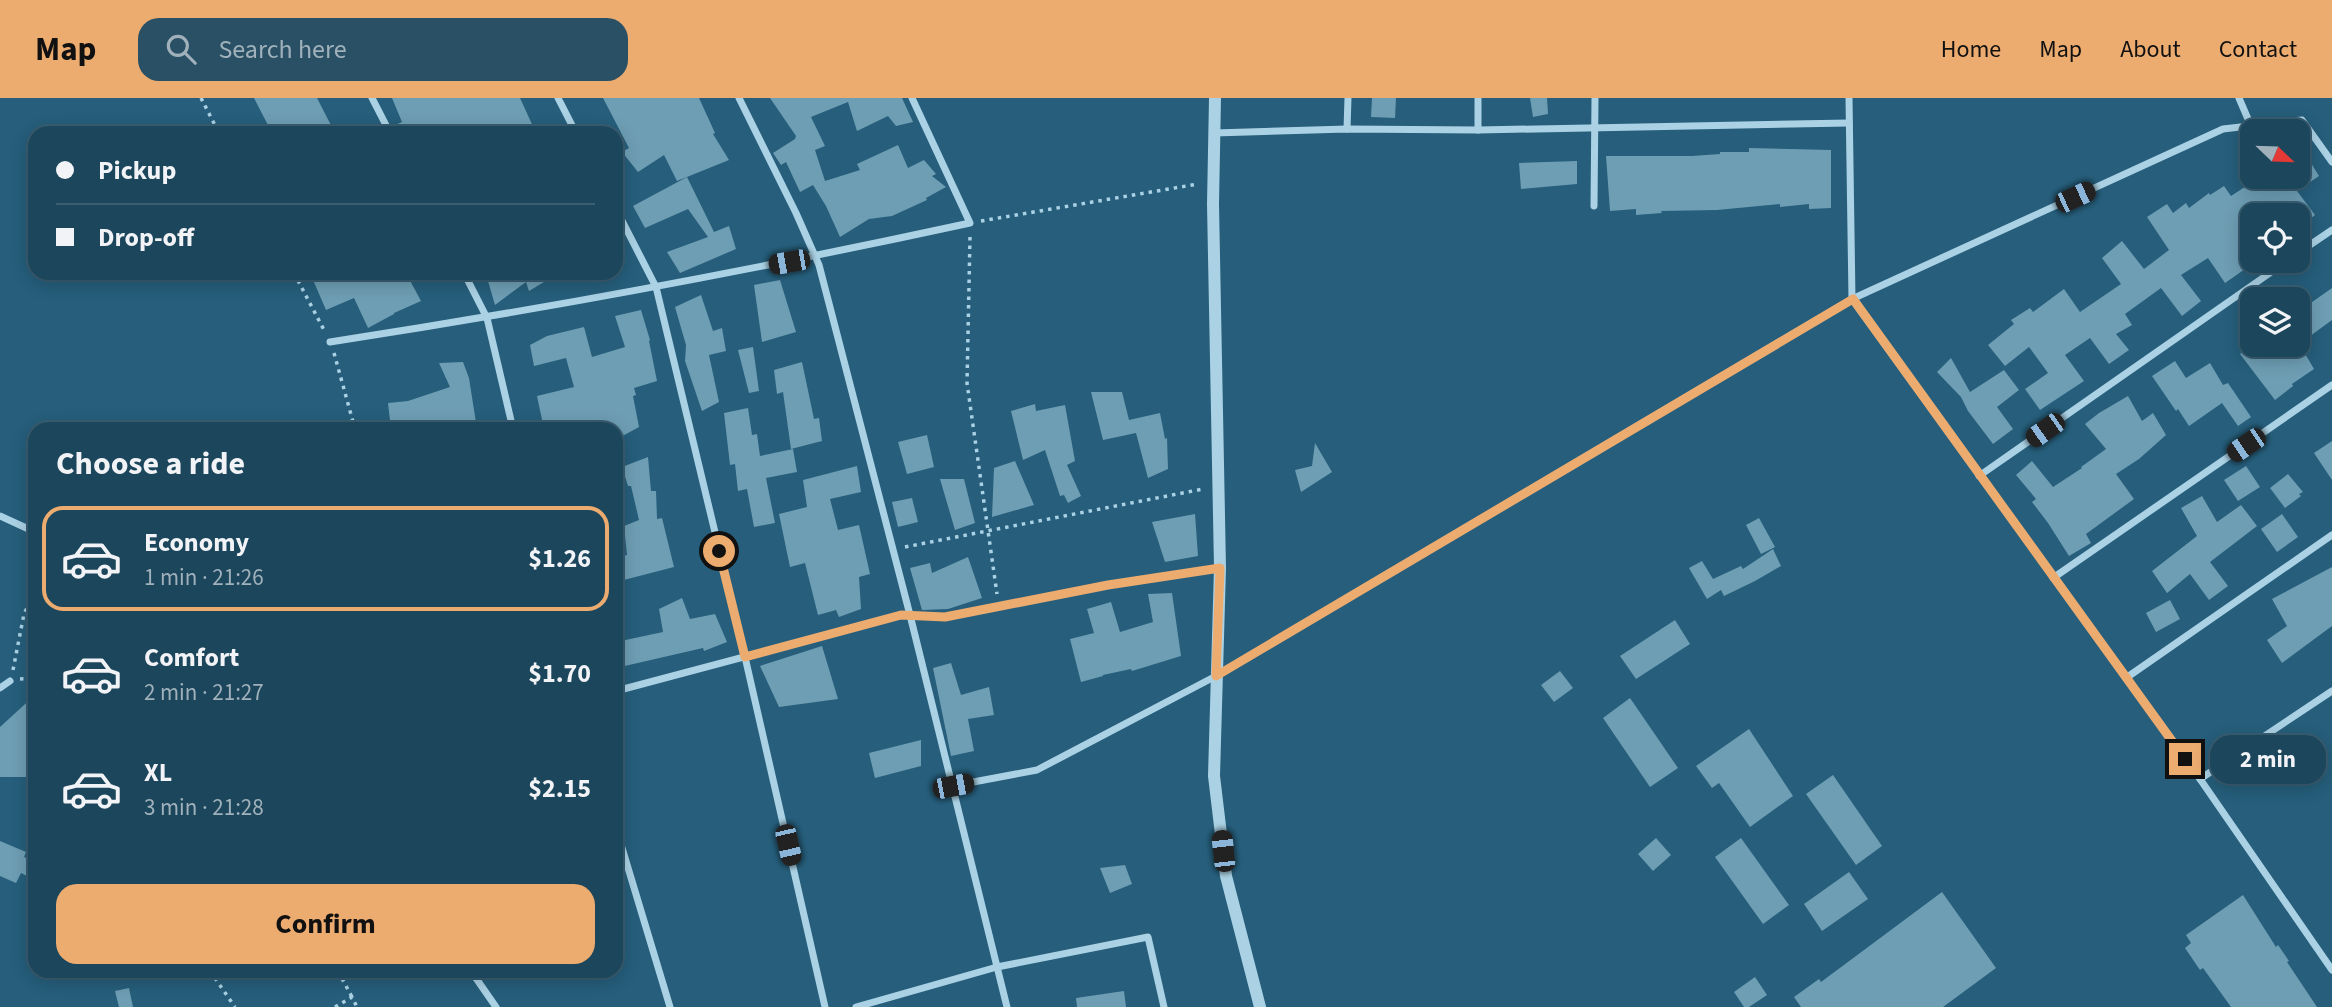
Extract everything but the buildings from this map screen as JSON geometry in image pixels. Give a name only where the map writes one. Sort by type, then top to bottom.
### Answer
[{"type":"street","points":[[372,98],[386,126]]},
{"type":"street","points":[[558,98],[572,126]]},
{"type":"street","points":[[738,98],[815,257],[910,615],[1007,1007]]},
{"type":"street","points":[[330,342],[487,318],[656,287],[815,257],[970,223],[912,98]]},
{"type":"street","points":[[1215,98],[1213,181],[1220,568],[1214,776],[1226,876],[1260,1007]]},
{"type":"street","points":[[1348,98],[1348,129]]},
{"type":"street","points":[[1478,98],[1478,130]]},
{"type":"street","points":[[1594,206],[1595,98]]},
{"type":"street","points":[[1849,98],[1853,299],[2200,779],[2332,970]]},
{"type":"street","points":[[2239,98],[2248,119]]},
{"type":"street","points":[[1214,133],[1849,123]]},
{"type":"street","points":[[953,786],[1037,770],[1216,676],[1853,299],[2223,129],[2240,127]]},
{"type":"street","points":[[2310,131],[2332,162]]},
{"type":"street","points":[[2323,149],[2332,154]]},
{"type":"street","points":[[623,223],[656,287],[825,1007]]},
{"type":"street","points":[[2310,246],[2332,230]]},
{"type":"street","points":[[1979,476],[2270,273]]},
{"type":"street","points":[[468,280],[487,318],[511,422]]},
{"type":"street","points":[[2053,578],[2332,385]]},
{"type":"street","points":[[0,516],[28,528]]},
{"type":"street","points":[[2126,678],[2332,536]]},
{"type":"street","points":[[623,689],[901,615],[945,617],[1108,585],[1220,568]]},
{"type":"street","points":[[0,688],[10,681]]},
{"type":"street","points":[[2200,779],[2332,691]]},
{"type":"street","points":[[623,851],[670,1007]]},
{"type":"street","points":[[856,1007],[997,967],[1148,937],[1164,1007]]},
{"type":"street","points":[[476,978],[496,1007]]},
{"type":"path","points":[[201,98],[215,126]]},
{"type":"path","points":[[998,607],[967,383],[970,223],[1213,181]]},
{"type":"path","points":[[893,549],[1218,486]]},
{"type":"path","points":[[28,606],[10,681],[28,679]]},
{"type":"path","points":[[215,978],[235,1007]]},
{"type":"path","points":[[342,978],[357,1007]]},
{"type":"path","points":[[335,1007],[352,997]]},
{"type":"route","points":[[719,551],[745,657],[901,615],[945,617],[1108,585],[1220,568],[1216,676],[1853,299],[2185,759]]}]
